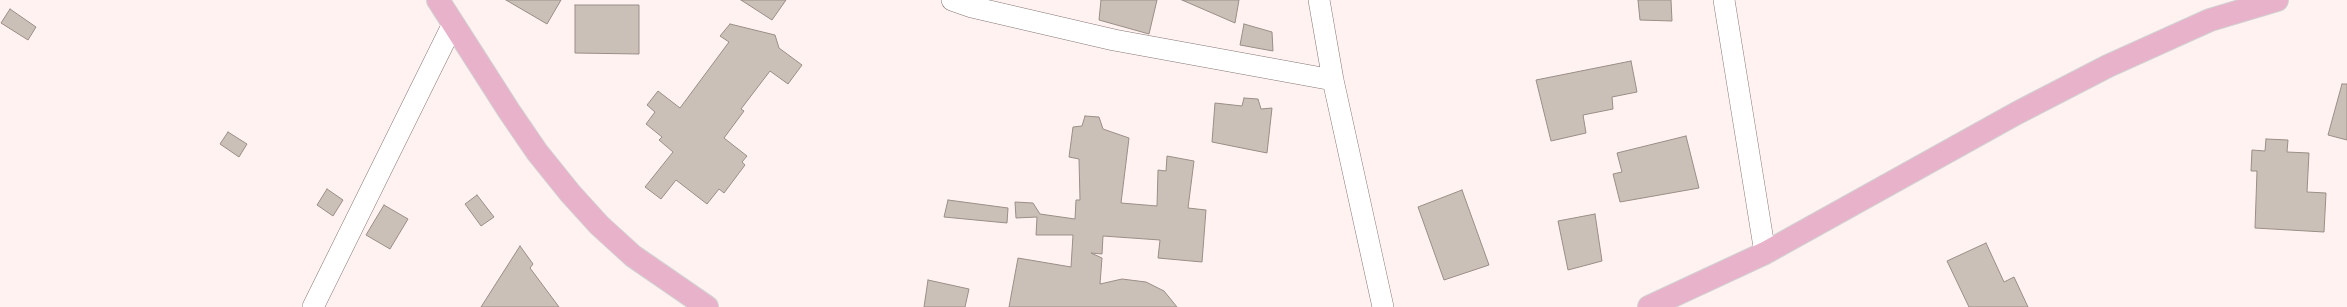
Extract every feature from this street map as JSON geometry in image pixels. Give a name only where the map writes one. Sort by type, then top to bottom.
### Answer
[{"type":"main road","points":[[438,0],[537,152],[594,219],[633,256],[707,307]]},
{"type":"main road","points":[[1649,307],[1765,252],[2017,113],[2108,66],[2210,20],[2277,0]]},
{"type":"street","points":[[952,0],[972,7],[1114,40],[1333,80]]},
{"type":"street","points":[[1319,0],[1333,80],[1383,307]]},
{"type":"street","points":[[1724,0],[1765,252]]},
{"type":"street","points":[[313,307],[453,24]]},
{"type":"building","points":[[506,0],[561,0],[547,24]]},
{"type":"building","points":[[741,0],[786,0],[772,20]]},
{"type":"building","points":[[1101,0],[1157,0],[1149,34],[1099,20]]},
{"type":"building","points":[[1182,0],[1239,0],[1235,23]]},
{"type":"building","points":[[1638,0],[1671,0],[1672,21],[1640,20]]},
{"type":"building","points":[[575,5],[639,5],[639,54],[575,53]]},
{"type":"building","points":[[10,9],[36,27],[28,40],[1,23]]},
{"type":"building","points":[[730,24],[775,35],[779,48],[802,65],[788,84],[770,71],[741,109],[744,111],[724,138],[747,156],[742,162],[745,165],[724,193],[719,189],[707,204],[676,180],[661,199],[645,187],[673,152],[659,140],[662,137],[646,124],[655,112],[647,105],[658,91],[680,108],[729,42],[720,36]]},
{"type":"building","points":[[1244,24],[1272,32],[1273,51],[1240,45]]},
{"type":"building","points":[[1631,61],[1637,92],[1612,97],[1613,109],[1583,115],[1586,133],[1551,141],[1536,80]]},
{"type":"building","points":[[2342,84],[2347,84],[2347,140],[2328,135]]},
{"type":"building","points":[[1244,98],[1258,99],[1261,109],[1272,108],[1267,153],[1212,142],[1215,103],[1242,106]]},
{"type":"building","points":[[1085,116],[1099,117],[1103,129],[1129,138],[1121,203],[1157,206],[1158,170],[1166,171],[1167,156],[1194,161],[1188,208],[1206,210],[1202,262],[1158,258],[1160,240],[1103,236],[1102,254],[1091,253],[1102,258],[1100,284],[1122,279],[1146,282],[1164,291],[1177,307],[1009,307],[1018,258],[1071,267],[1073,235],[1036,235],[1037,217],[1016,218],[1015,202],[1033,203],[1040,214],[1075,219],[1076,200],[1080,200],[1079,159],[1069,157],[1073,127],[1082,126]]},
{"type":"building","points":[[228,132],[247,144],[239,157],[220,144]]},
{"type":"building","points":[[1686,136],[1699,188],[1620,202],[1613,174],[1622,172],[1617,153]]},
{"type":"building","points":[[2266,139],[2288,140],[2287,152],[2309,153],[2307,192],[2326,193],[2324,232],[2255,228],[2257,171],[2251,171],[2252,150],[2265,151]]},
{"type":"building","points":[[327,189],[343,200],[333,216],[317,205]]},
{"type":"building","points":[[1462,190],[1489,265],[1444,280],[1418,207]]},
{"type":"building","points":[[477,195],[494,217],[481,226],[465,204]]},
{"type":"building","points":[[948,200],[1008,208],[1007,223],[944,217]]},
{"type":"building","points":[[384,205],[408,219],[390,249],[366,235]]},
{"type":"building","points":[[1595,214],[1602,261],[1568,270],[1558,221]]},
{"type":"building","points":[[1986,243],[2004,282],[2014,277],[2028,307],[1969,307],[1947,261]]},
{"type":"building","points":[[520,246],[533,264],[530,268],[559,307],[481,307]]},
{"type":"building","points":[[928,280],[969,289],[965,307],[924,307]]}]
